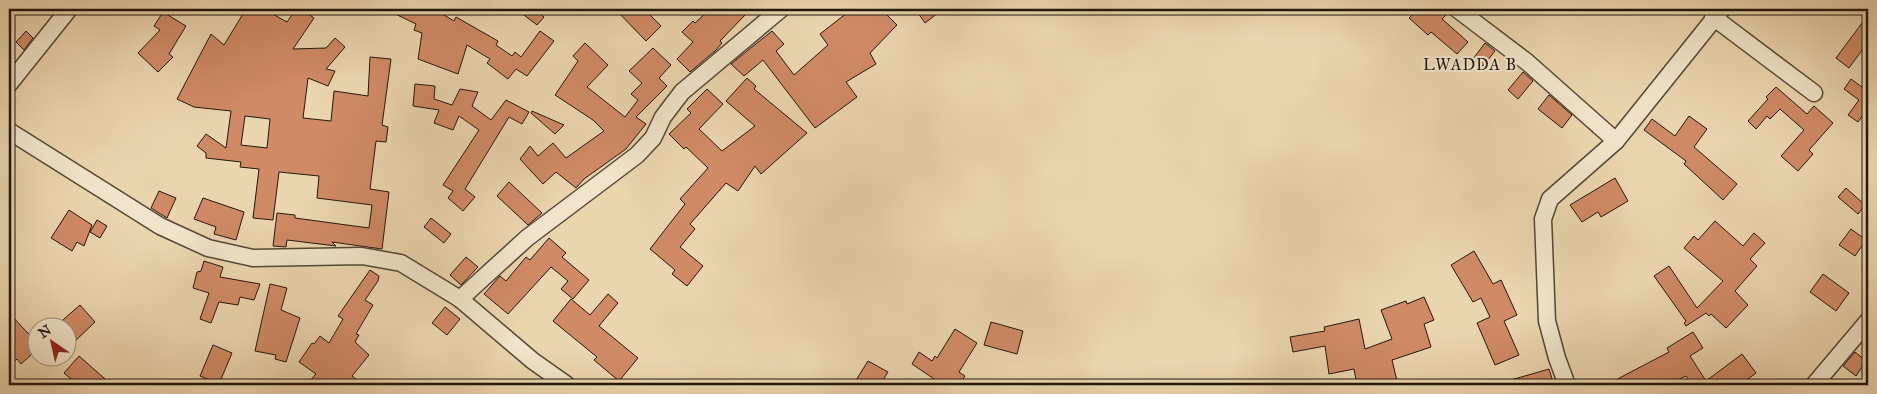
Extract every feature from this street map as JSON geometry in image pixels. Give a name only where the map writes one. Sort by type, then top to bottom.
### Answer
[{"type":"street","points":[[9,84],[69,9]]},
{"type":"street","points":[[460,298],[527,238],[637,155],[653,138],[663,117],[682,92],[781,9]]},
{"type":"street","points":[[1458,9],[1527,62],[1616,141]]},
{"type":"street","points":[[1567,385],[1556,358],[1547,321],[1543,219],[1550,199],[1616,141],[1718,13],[1814,93]]},
{"type":"street","points":[[9,131],[160,226],[208,248],[253,258],[362,256],[402,263],[460,298],[533,361],[567,385]]},
{"type":"street","points":[[1814,385],[1868,321]]},
{"type":"building","points":[[246,9],[264,9],[287,22],[296,9],[301,9],[314,18],[293,49],[326,48],[335,38],[345,47],[326,69],[335,71],[328,86],[308,78],[303,118],[331,121],[334,91],[368,96],[370,57],[391,59],[382,125],[388,127],[386,142],[376,141],[370,189],[389,192],[382,249],[332,242],[336,246],[287,240],[286,247],[273,246],[277,213],[295,215],[295,218],[369,228],[372,205],[317,198],[319,176],[279,172],[273,220],[253,218],[259,169],[240,167],[241,162],[206,158],[206,153],[197,146],[206,134],[226,148],[231,111],[194,107],[177,99],[211,34],[224,45]],"holes":[[[245,116],[270,119],[267,148],[241,145]]]},
{"type":"building","points":[[385,9],[434,9],[454,21],[456,17],[498,41],[496,45],[512,56],[515,52],[521,57],[540,31],[554,41],[527,76],[516,69],[508,79],[487,63],[490,59],[467,45],[458,74],[418,59],[422,33],[414,30],[416,24]]},
{"type":"building","points":[[516,9],[534,9],[544,17],[537,25]]},
{"type":"building","points":[[615,9],[644,9],[661,26],[646,41]]},
{"type":"building","points":[[710,9],[739,9],[745,15],[720,41],[722,43],[716,50],[690,72],[677,59],[693,42],[682,32],[693,21],[695,23]]},
{"type":"building","points":[[852,9],[881,9],[897,25],[870,53],[876,64],[846,82],[857,97],[815,128],[763,60],[744,76],[731,64],[772,31],[784,44],[776,51],[794,75],[828,45],[820,34]]},
{"type":"building","points":[[924,9],[943,9],[925,23],[918,13]]},
{"type":"building","points":[[1405,9],[1447,9],[1448,13],[1442,19],[1468,42],[1457,54],[1431,32],[1428,35],[1409,18],[1412,15]]},
{"type":"building","points":[[163,12],[186,26],[169,54],[173,57],[158,72],[138,53],[160,30],[154,26]]},
{"type":"building","points":[[1868,15],[1868,42],[1849,68],[1836,58]]},
{"type":"building","points":[[26,31],[33,38],[24,50],[16,42]]},
{"type":"building","points":[[585,43],[608,65],[587,87],[625,117],[638,100],[631,94],[642,83],[629,71],[653,48],[671,65],[659,78],[667,86],[636,117],[646,124],[626,149],[584,179],[576,188],[556,172],[543,184],[520,159],[530,146],[538,156],[553,143],[566,158],[604,131],[593,120],[555,95],[578,61],[573,56]]},
{"type":"building","points":[[1485,43],[1495,51],[1483,66],[1473,59]]},
{"type":"building","points":[[1523,72],[1533,81],[1518,99],[1508,90]]},
{"type":"building","points":[[747,78],[756,86],[754,89],[807,133],[761,174],[755,166],[738,191],[726,183],[690,224],[695,229],[680,247],[703,266],[687,286],[672,274],[675,270],[650,249],[685,204],[680,199],[708,168],[669,134],[691,113],[687,109],[707,89],[723,104],[699,129],[722,151],[755,126],[726,101]]},
{"type":"building","points":[[1851,79],[1866,90],[1868,87],[1868,108],[1858,122],[1848,115],[1859,100],[1844,89]]},
{"type":"building","points":[[415,84],[435,86],[434,99],[452,105],[460,89],[478,92],[472,106],[491,120],[506,100],[529,112],[522,124],[509,117],[465,189],[475,197],[463,211],[448,198],[453,191],[443,185],[479,130],[459,116],[453,130],[434,123],[439,110],[413,106]]},
{"type":"building","points":[[1776,87],[1807,114],[1814,106],[1833,123],[1809,150],[1813,154],[1798,171],[1781,156],[1804,130],[1780,109],[1770,119],[1767,116],[1756,129],[1748,121]]},
{"type":"building","points":[[1549,95],[1572,115],[1562,128],[1538,109]]},
{"type":"building","points":[[532,111],[564,125],[555,134],[531,113]]},
{"type":"building","points":[[1689,116],[1707,129],[1694,147],[1737,184],[1723,200],[1684,164],[1686,161],[1644,130],[1652,119],[1675,136]]},
{"type":"building","points":[[1615,178],[1628,201],[1601,217],[1598,212],[1582,222],[1570,205]]},
{"type":"building","points":[[509,182],[542,213],[528,225],[497,196]]},
{"type":"building","points":[[1846,188],[1865,205],[1858,214],[1838,197]]},
{"type":"building","points":[[159,191],[176,198],[167,218],[151,208]]},
{"type":"building","points":[[203,198],[244,212],[236,240],[214,234],[216,227],[194,219]]},
{"type":"building","points":[[69,210],[92,225],[84,246],[77,242],[72,251],[51,238]]},
{"type":"building","points":[[431,218],[451,234],[444,243],[424,227]]},
{"type":"building","points":[[97,220],[107,226],[100,238],[90,232]]},
{"type":"building","points":[[1715,221],[1743,246],[1754,233],[1765,243],[1750,259],[1757,266],[1735,291],[1748,305],[1726,328],[1711,314],[1709,316],[1706,313],[1686,326],[1684,323],[1686,321],[1654,276],[1669,266],[1697,308],[1723,281],[1684,248],[1694,236],[1698,240]]},
{"type":"building","points":[[1851,229],[1866,240],[1855,256],[1839,245]]},
{"type":"building","points":[[549,238],[566,253],[562,257],[589,280],[573,299],[561,289],[568,281],[551,267],[508,314],[484,294],[500,276],[506,281],[526,257],[530,260]]},
{"type":"building","points":[[1474,251],[1493,284],[1501,280],[1517,315],[1504,321],[1519,355],[1495,365],[1477,323],[1490,317],[1481,298],[1473,302],[1451,265]]},
{"type":"building","points":[[466,257],[478,267],[461,285],[450,275]]},
{"type":"building","points":[[204,261],[223,267],[220,277],[260,284],[254,300],[240,297],[238,305],[219,302],[211,323],[200,319],[209,293],[193,288],[197,272],[201,271]]},
{"type":"building","points":[[370,270],[379,276],[378,281],[365,300],[373,305],[356,334],[359,335],[355,342],[369,355],[352,376],[356,379],[350,385],[306,385],[316,374],[299,362],[312,343],[314,344],[320,336],[329,343],[343,319],[338,316]]},
{"type":"building","points":[[1823,274],[1849,293],[1836,311],[1810,292]]},
{"type":"building","points":[[270,284],[287,288],[281,310],[300,318],[286,362],[275,359],[276,355],[255,351]]},
{"type":"building","points":[[608,294],[618,303],[599,326],[638,358],[619,381],[594,360],[597,357],[553,321],[571,299],[590,315]]},
{"type":"building","points":[[1424,297],[1434,320],[1424,324],[1431,347],[1392,360],[1398,385],[1357,385],[1354,369],[1329,374],[1325,346],[1293,352],[1290,337],[1325,331],[1324,327],[1359,319],[1365,349],[1392,339],[1381,310],[1406,301],[1407,304]]},
{"type":"building","points":[[80,305],[95,322],[78,338],[78,316],[67,316]]},
{"type":"building","points":[[445,307],[460,319],[447,335],[432,323]]},
{"type":"building","points":[[9,313],[28,333],[28,358],[21,364],[17,359],[9,366]]},
{"type":"building","points":[[991,322],[1023,331],[1017,354],[984,345]]},
{"type":"building","points":[[955,329],[977,343],[959,372],[965,376],[959,385],[943,385],[912,364],[919,352],[932,361],[935,356],[937,358]]},
{"type":"building","points":[[1693,332],[1703,348],[1690,356],[1706,381],[1742,354],[1756,373],[1740,385],[1692,385],[1686,376],[1668,385],[1606,385],[1669,352],[1667,348]]},
{"type":"building","points":[[213,345],[232,353],[219,384],[200,376]]},
{"type":"building","points":[[1855,352],[1866,361],[1856,376],[1843,366]]},
{"type":"building","points":[[79,356],[112,385],[78,385],[64,373],[70,366],[78,366]]},
{"type":"building","points":[[868,361],[888,372],[880,385],[853,385]]},
{"type":"building","points":[[1549,369],[1554,385],[1505,385],[1504,382]]},
{"type":"district","name":"LWADDA B","points":[[1470,64]]}]
